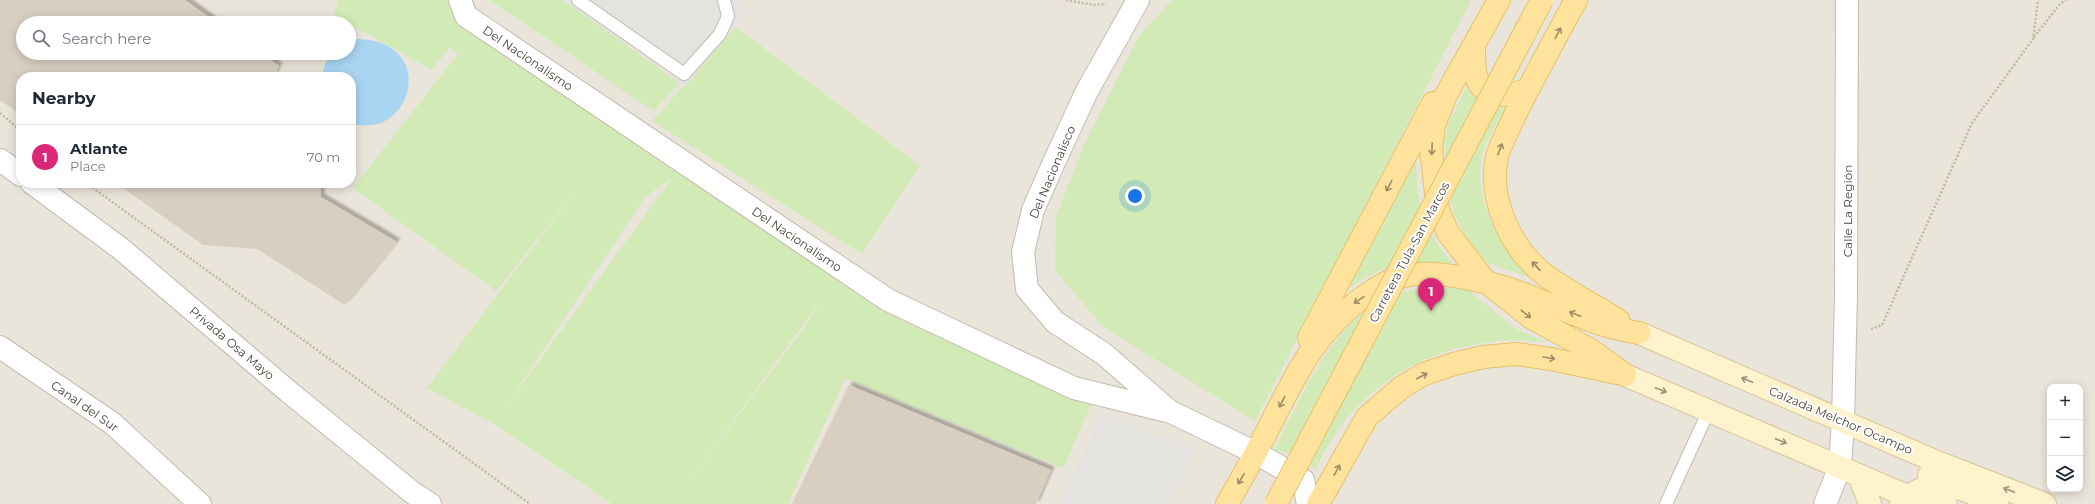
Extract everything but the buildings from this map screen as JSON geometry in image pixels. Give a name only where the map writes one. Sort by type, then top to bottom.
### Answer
[{"type":"main road","points":[[1499,0],[1446,95],[1434,125],[1430,150],[1438,210],[1448,233],[1486,282],[1532,318],[1590,349],[1625,375]]},
{"type":"main road","name":"Carretera Tula-San Marcos","points":[[1276,504],[1542,0]]},
{"type":"main road","points":[[1576,0],[1527,90],[1497,157],[1495,176],[1497,199],[1507,228],[1522,252],[1544,275],[1639,333]]},
{"type":"main road","points":[[1474,46],[1475,72],[1486,91],[1500,96],[1513,95],[1527,90]]},
{"type":"main road","points":[[1304,360],[1308,339],[1431,105],[1446,95]]},
{"type":"main road","points":[[1227,504],[1256,454],[1304,360],[1327,328],[1350,307],[1375,289],[1400,277],[1420,274],[1448,276],[1486,282],[1538,299],[1599,324],[1639,333]]},
{"type":"main road","name":"Calzada Melchor Ocampo","points":[[1639,333],[1843,422],[2045,504]]},
{"type":"main road","points":[[1318,504],[1367,417],[1402,387],[1424,374],[1454,364],[1483,357],[1516,354],[1552,359],[1625,375],[1850,471],[1911,501],[1923,488],[1938,484],[1948,485],[1997,504]]},
{"type":"main road","points":[[1889,441],[1938,484],[1946,504]]},
{"type":"main road","points":[[1850,471],[1870,504]]},
{"type":"street","name":"Del Nacionalismo","points":[[460,0],[466,16],[888,300],[1074,388],[1171,412]]},
{"type":"street","name":"Del Nacionalisco","points":[[1139,0],[1087,91],[1055,160],[1033,210],[1023,252],[1027,289],[1055,322],[1104,354],[1171,412]]},
{"type":"street","name":"Calle La Región","points":[[1825,504],[1850,471],[1843,422],[1845,339],[1847,0]]},
{"type":"street","points":[[0,160],[16,171]]},
{"type":"street","name":"Privada Osa Mayo","points":[[39,188],[120,248],[290,392],[413,493],[430,504]]},
{"type":"street","name":"Canal del Sur","points":[[0,347],[112,423],[200,504]]},
{"type":"street","points":[[1171,412],[1256,454],[1303,480],[1308,504]]},
{"type":"lane","points":[[578,0],[684,74],[720,34],[728,16],[724,0]]},
{"type":"lane","points":[[1666,504],[1709,410]]},
{"type":"path","points":[[1066,0],[1094,5],[1139,0]]},
{"type":"path","points":[[2033,38],[2038,0]]},
{"type":"path","points":[[1845,339],[1882,324],[1972,123],[2033,38],[2060,4],[2066,0]]},
{"type":"path","points":[[0,113],[16,126]]},
{"type":"path","points":[[93,188],[530,504]]},
{"type":"shaded area","points":[[0,0],[2095,0],[2095,504],[0,504]]},
{"type":"shaded area","points":[[563,0],[736,0],[748,9],[736,27],[685,87]]},
{"type":"shaded area","points":[[1102,413],[1194,450],[1169,504],[1060,504]]},
{"type":"green space","points":[[338,0],[466,0],[503,44],[885,302],[1097,392],[1063,468],[845,378],[788,504],[612,504],[494,424],[427,388],[585,179],[496,291],[353,188],[356,188],[356,184],[458,54],[449,48],[432,70],[356,27],[356,16],[334,15]],"holes":[[[672,178],[502,412],[645,197]],[[824,296],[804,328],[677,497]]]},
{"type":"green space","points":[[489,0],[564,0],[680,82],[654,111]]},
{"type":"green space","points":[[1471,0],[1255,421],[1103,327],[1055,270],[1056,216],[1085,143],[1139,36],[1171,1]]},
{"type":"green space","points":[[736,27],[920,166],[862,254],[652,121]]},
{"type":"green space","points":[[1466,87],[1474,97],[1483,103],[1493,107],[1506,108],[1491,134],[1482,156],[1480,180],[1482,195],[1493,225],[1501,239],[1531,278],[1486,262],[1467,239],[1455,215],[1447,188],[1445,156],[1447,127]]},
{"type":"green space","points":[[1417,150],[1417,182],[1422,211],[1433,237],[1452,263],[1418,262],[1392,266],[1368,276],[1339,295]]},
{"type":"green space","points":[[1414,289],[1467,289],[1514,328],[1547,342],[1518,340],[1489,342],[1466,346],[1445,352],[1405,369],[1370,394],[1354,410],[1339,428],[1315,470],[1297,456],[1274,450],[1312,377],[1326,354],[1343,332],[1362,314],[1385,299]]},
{"type":"water","points":[[356,40],[384,44],[400,56],[408,72],[408,90],[401,106],[389,119],[372,125],[356,123],[356,72],[323,72],[327,60],[356,60]]},
{"type":"place","name":"Atlante","points":[[1431,311]]}]
